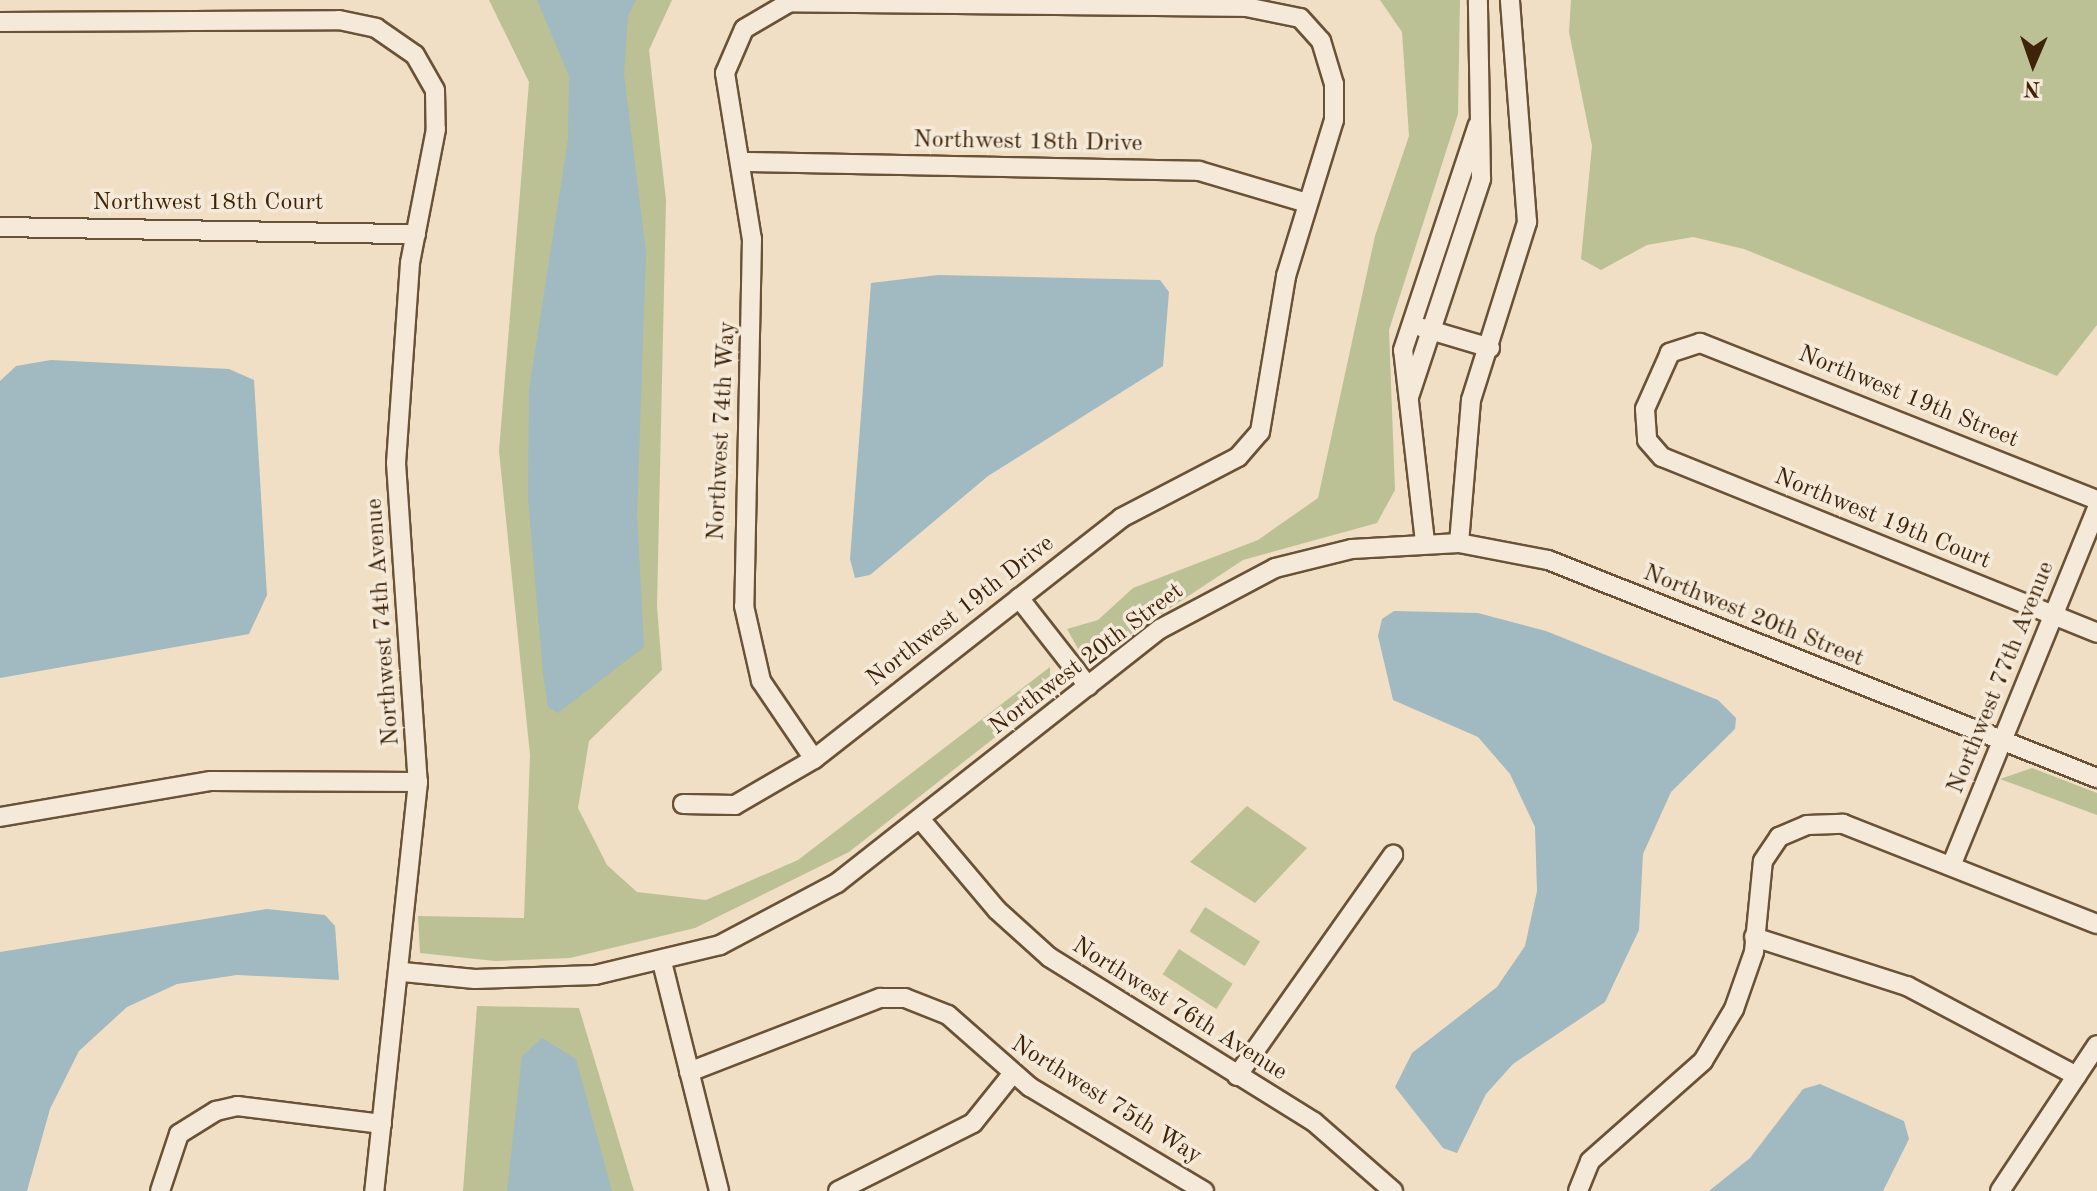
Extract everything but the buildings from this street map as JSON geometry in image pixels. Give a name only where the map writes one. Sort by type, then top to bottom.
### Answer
[{"type":"street","points":[[1408,398],[1433,331],[1481,179],[1478,0]]},
{"type":"street","points":[[1459,543],[1460,468],[1490,348],[1527,222],[1510,0]]},
{"type":"street","name":"Northwest 74th Way","points":[[814,759],[761,681],[744,606],[740,532],[754,356],[745,162],[727,89],[730,53],[744,29],[790,2],[1246,7],[1300,18],[1321,41],[1334,84],[1334,120],[1307,203]]},
{"type":"street","name":"Northwest 74th Avenue","points":[[0,22],[339,20],[376,28],[415,55],[435,90],[436,129],[416,234],[396,463],[418,782],[403,972],[374,1191]]},
{"type":"street","points":[[1425,542],[1403,350],[1478,125]]},
{"type":"street","name":"Northwest 18th Drive","points":[[745,162],[1199,171],[1307,203]]},
{"type":"street","name":"Northwest 19th Drive","points":[[683,804],[735,805],[814,759],[1121,518],[1238,457],[1260,432],[1307,203]]},
{"type":"street","name":"Northwest 18th Court","points":[[0,227],[416,234]]},
{"type":"street","points":[[1411,325],[1490,348]]},
{"type":"street","name":"Northwest 19th Court","points":[[1700,343],[1670,353],[1662,366],[1643,424],[1652,448],[2097,633]]},
{"type":"street","name":"Northwest 19th Street","points":[[1700,343],[2097,500]]},
{"type":"street","name":"Northwest 77th Avenue","points":[[1951,866],[2097,508]]},
{"type":"street","name":"Northwest 20th Street","points":[[403,972],[545,979],[662,962],[720,945],[789,910],[921,820],[1160,629],[1275,568],[1425,542],[1459,543],[1548,560],[2097,778]]},
{"type":"street","points":[[1019,598],[1088,686]]},
{"type":"street","points":[[0,817],[211,781],[418,782]]},
{"type":"street","name":"Northwest 76th Avenue","points":[[921,820],[997,910],[1049,957],[1314,1122],[1393,1191]]},
{"type":"street","points":[[1578,1191],[1590,1161],[1613,1137],[1703,1061],[1734,1009],[1754,937],[1763,861],[1779,837],[1807,825],[1843,824],[2097,924]]},
{"type":"street","points":[[1237,1076],[1393,855]]},
{"type":"street","points":[[1754,937],[1907,986],[2077,1076]]},
{"type":"street","points":[[662,962],[719,1191]]},
{"type":"street","name":"Northwest 75th Way","points":[[689,1072],[880,998],[905,998],[948,1015],[1013,1073],[1204,1191]]},
{"type":"street","points":[[2000,1191],[2097,1045]]},
{"type":"street","points":[[838,1191],[973,1123],[1013,1073]]},
{"type":"street","points":[[160,1191],[165,1159],[195,1122],[237,1106],[382,1124]]},
{"type":"green space","points":[[489,0],[672,0],[649,50],[666,200],[657,606],[662,670],[589,741],[578,808],[607,865],[637,892],[706,900],[798,860],[1050,667],[1050,694],[849,852],[695,928],[570,958],[495,961],[420,953],[418,916],[524,918],[530,755],[499,451],[529,82]]},
{"type":"green space","points":[[1380,0],[1460,0],[1458,114],[1389,330],[1395,490],[1377,523],[1243,560],[1105,651],[1082,656],[1067,629],[1098,620],[1133,588],[1258,540],[1318,498],[1375,236],[1409,136],[1402,32]]},
{"type":"green space","points":[[1571,0],[2097,0],[2097,325],[2057,376],[1744,249],[1693,237],[1647,245],[1601,270],[1581,259],[1592,146],[1569,32]]},
{"type":"green space","points":[[2032,768],[2097,793],[2097,815],[2000,779]]},
{"type":"green space","points":[[1247,806],[1307,848],[1255,903],[1190,862]]},
{"type":"green space","points":[[1205,907],[1260,941],[1245,966],[1190,932]]},
{"type":"green space","points":[[1179,949],[1233,984],[1216,1009],[1163,974]]},
{"type":"green space","points":[[477,1006],[579,1008],[634,1191],[463,1191]]},
{"type":"water","points":[[537,0],[636,0],[628,16],[624,74],[646,252],[637,515],[644,647],[558,713],[548,707],[543,674],[528,498],[529,390],[568,139],[569,76]]},
{"type":"water","points":[[938,275],[1160,280],[1169,292],[1163,366],[988,476],[870,575],[855,578],[850,559],[871,283]]},
{"type":"water","points":[[51,360],[229,369],[254,380],[267,595],[249,634],[0,678],[0,381],[16,366]]},
{"type":"water","points":[[1394,611],[1478,613],[1546,631],[1718,700],[1736,718],[1735,729],[1671,792],[1643,854],[1639,930],[1605,1002],[1513,1064],[1486,1094],[1457,1153],[1443,1148],[1395,1087],[1412,1053],[1497,987],[1525,946],[1537,891],[1535,827],[1510,774],[1478,737],[1393,700],[1378,636],[1382,619]]},
{"type":"water","points":[[267,909],[325,915],[335,926],[339,980],[237,975],[177,984],[127,1007],[79,1051],[50,1109],[27,1191],[0,1191],[0,952]]},
{"type":"water","points":[[542,1038],[576,1059],[612,1191],[507,1191],[522,1056]]},
{"type":"water","points":[[1820,1084],[1904,1121],[1909,1139],[1883,1191],[1709,1191],[1750,1158],[1803,1089]]}]
